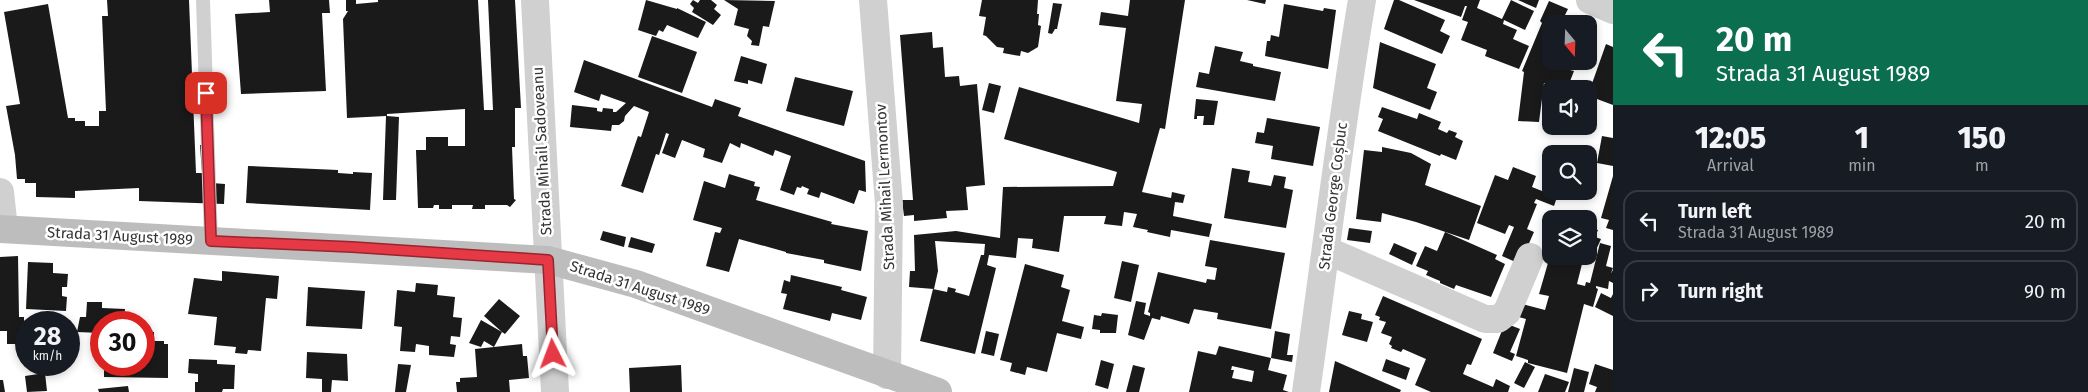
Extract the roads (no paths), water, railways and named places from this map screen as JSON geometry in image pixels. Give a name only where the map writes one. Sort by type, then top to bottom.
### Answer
[{"type":"main road","name":"Strada 31 August 1989","points":[[2,229],[352,247],[548,260],[636,284],[938,392]]},
{"type":"street","name":"Strada Mihail Sadoveanu","points":[[534,0],[555,392]]},
{"type":"street","name":"Strada Mihail Lermontov","points":[[873,0],[889,204],[887,375]]},
{"type":"street","name":"Strada George Coșbuc","points":[[1306,392],[1345,101],[1362,0]]},
{"type":"street","points":[[1590,0],[1613,10]]},
{"type":"street","points":[[0,192],[2,229]]},
{"type":"street","points":[[1326,250],[1485,320],[1498,319],[1507,312],[1530,257]]},
{"type":"lane","points":[[203,0],[211,241]]}]
